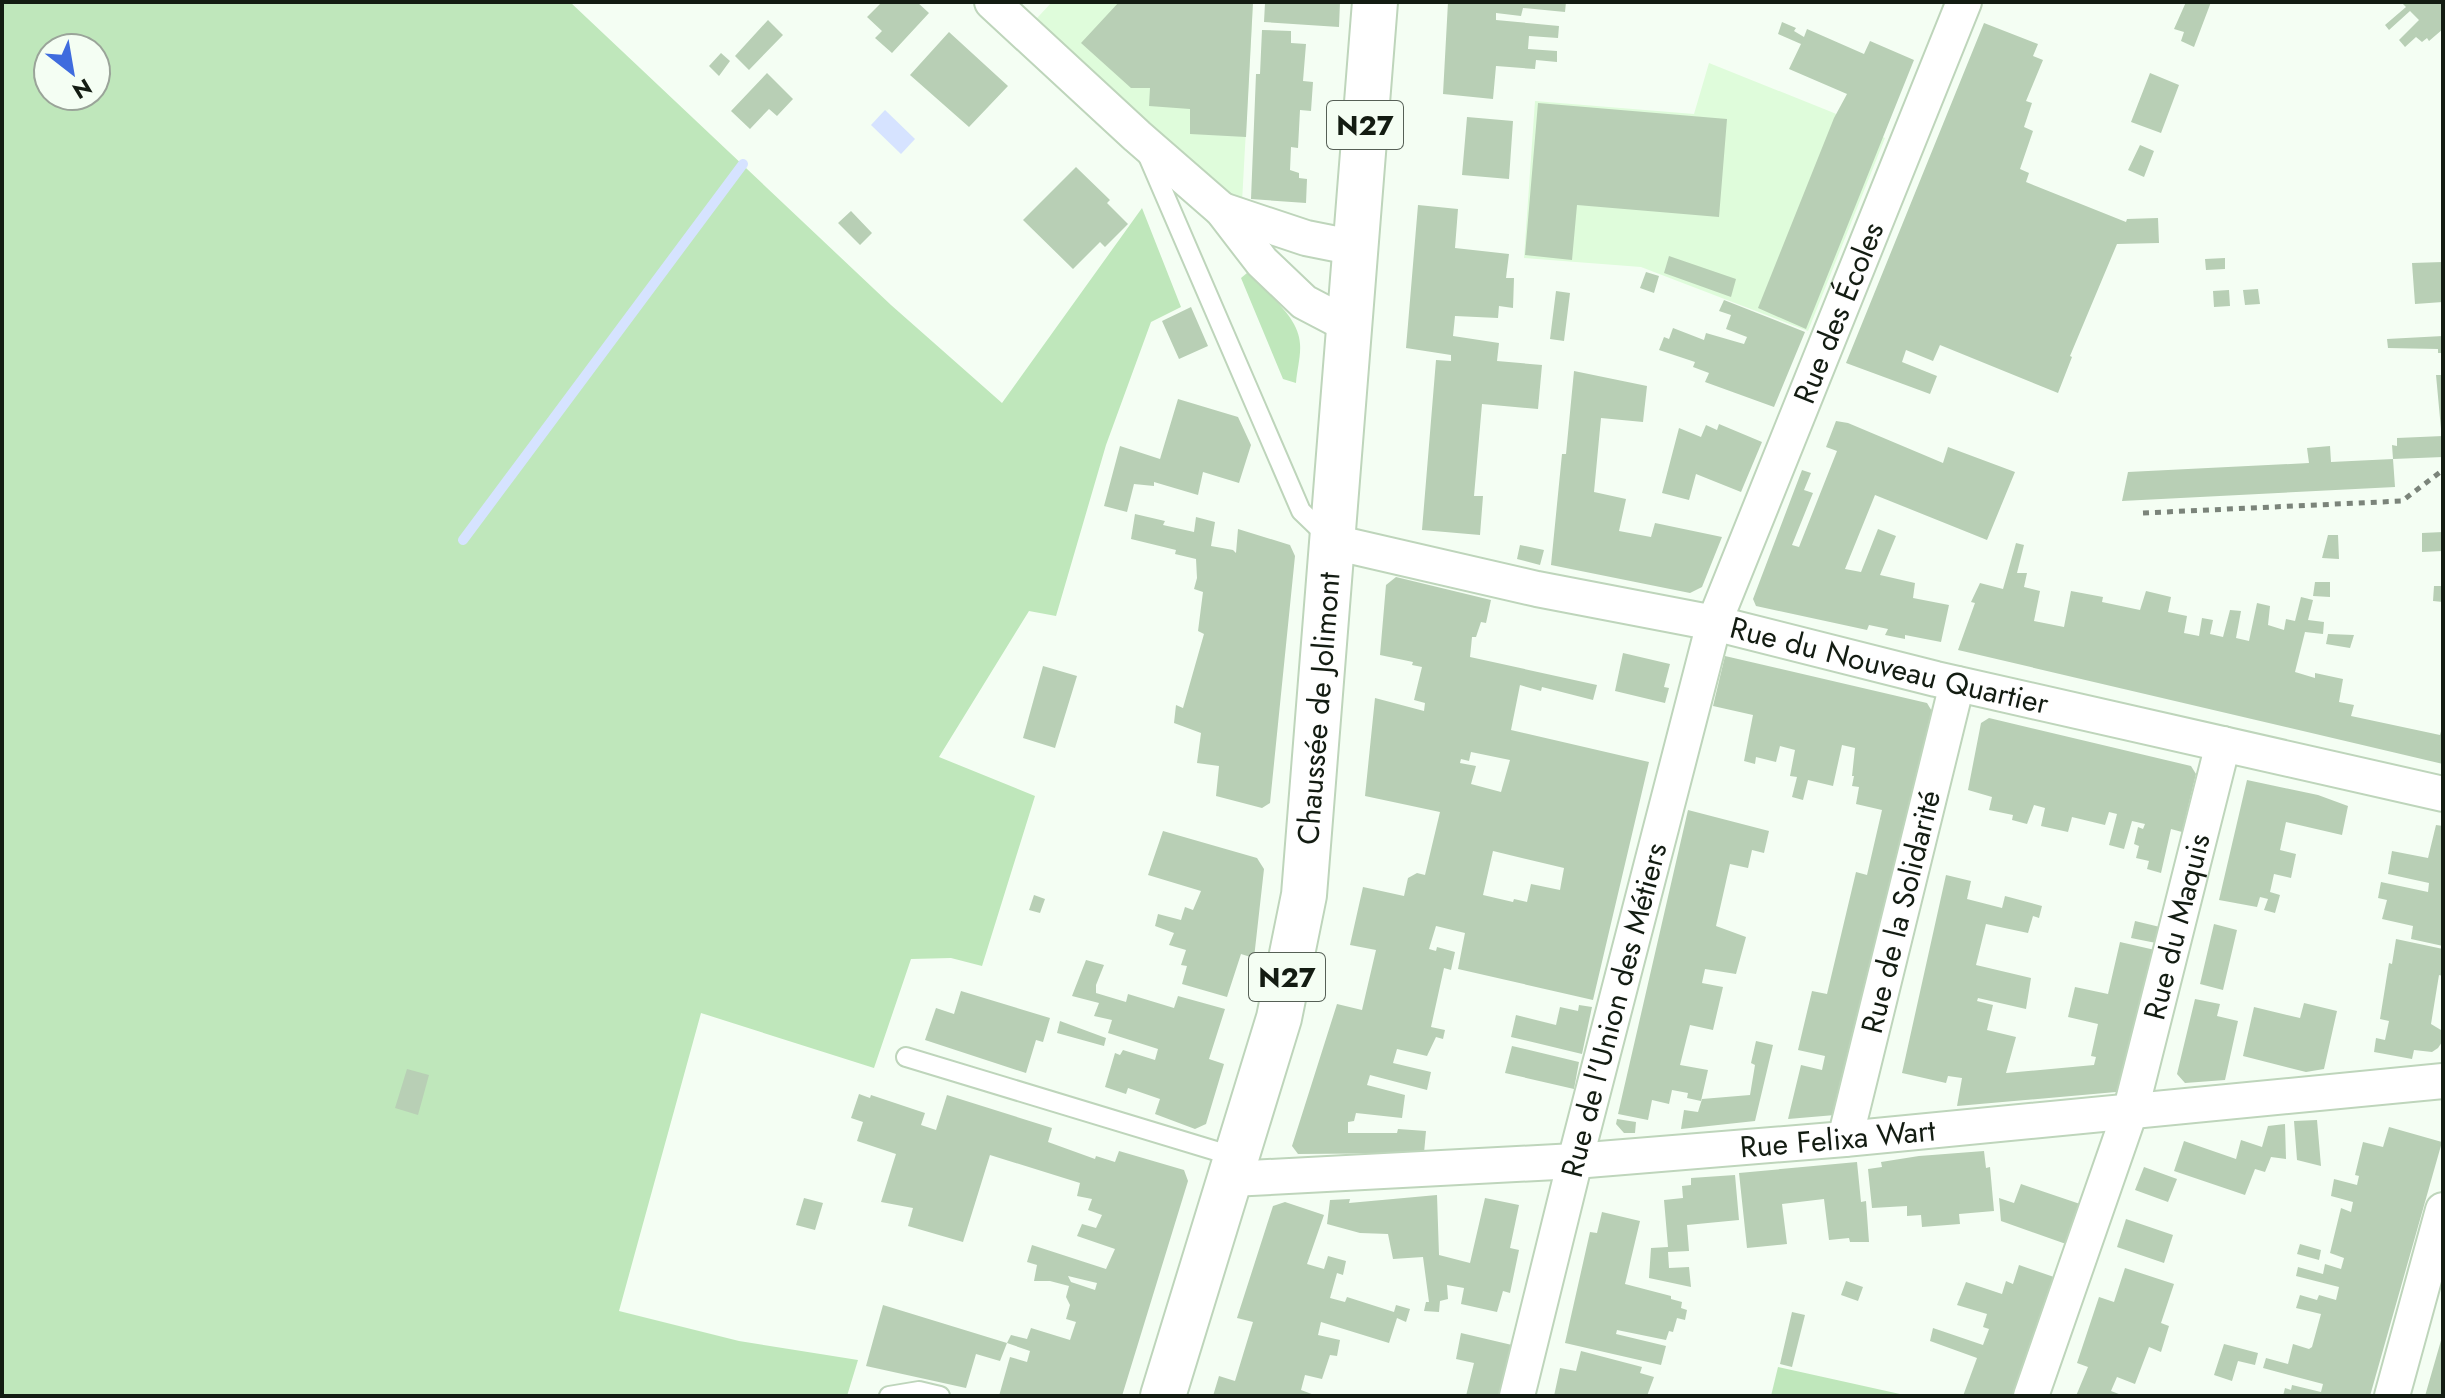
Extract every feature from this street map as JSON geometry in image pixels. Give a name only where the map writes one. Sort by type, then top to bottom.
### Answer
[{"type":"main road","name":"Chaussée de Jolimont","points":[[1163,1396],[1279,1018],[1304,895],[1375,2]]},
{"type":"street","points":[[992,2],[1222,210],[1262,262],[1304,302],[1348,325]]},
{"type":"street","name":"Rue des Écoles","points":[[1714,623],[1964,2]]},
{"type":"street","points":[[1222,210],[1306,238],[1356,248]]},
{"type":"street","name":"Rue du Nouveau Quartier","points":[[1333,542],[1537,589],[1714,623],[1957,684],[2443,794]]},
{"type":"street","name":"Rue de l'Union des Métiers","points":[[1517,1396],[1714,623]]},
{"type":"street","name":"Rue de la Solidarité","points":[[1845,1139],[1957,684]]},
{"type":"street","name":"Rue du Maquis","points":[[2031,1396],[2131,1109],[2223,744]]},
{"type":"street","name":"Rue Felixa Wart","points":[[1234,1168],[1575,1161],[1845,1139],[2443,1081]]},
{"type":"street","points":[[2392,1396],[2432,1288],[2443,1210]]},
{"type":"lane","points":[[1142,140],[1301,511],[1333,542]]},
{"type":"lane","points":[[906,1057],[1234,1168]]},
{"type":"lane","points":[[889,1396],[919,1391],[940,1396]]},
{"type":"path","points":[[2143,513],[2402,501],[2443,470]]},
{"type":"shaded area","points":[[2,2],[570,2],[891,305],[1002,403],[1142,208],[1181,307],[1151,322],[1106,445],[1056,616],[1029,611],[939,757],[1035,796],[982,966],[951,958],[911,959],[874,1068],[701,1013],[619,1311],[739,1341],[858,1360],[847,1396],[2,1396]]},
{"type":"shaded area","points":[[1052,2],[1253,2],[1242,202],[1222,210],[1024,32]]},
{"type":"shaded area","points":[[1709,63],[1834,113],[1885,138],[1808,331],[1641,267],[1524,258],[1535,101],[1694,114]]},
{"type":"shaded area","points":[[1247,273],[1280,305],[1294,324],[1300,344],[1296,383],[1283,379],[1241,278]]},
{"type":"shaded area","points":[[1778,1367],[1909,1396],[1771,1396]]},
{"type":"water","points":[[885,110],[915,139],[901,154],[871,125]]},
{"type":"building","points":[[882,2],[917,2],[929,13],[892,53],[875,38],[882,31],[867,17]]},
{"type":"building","points":[[1119,2],[1253,2],[1246,137],[1190,134],[1190,109],[1149,106],[1150,88],[1131,88],[1081,43]]},
{"type":"building","points":[[1340,2],[1339,27],[1264,22],[1265,3]]},
{"type":"building","points":[[1448,2],[1566,2],[1565,12],[1523,8],[1521,16],[1496,13],[1496,20],[1559,26],[1558,38],[1529,36],[1528,49],[1557,51],[1557,62],[1536,60],[1535,69],[1496,66],[1493,99],[1443,94]]},
{"type":"building","points":[[2186,2],[2211,2],[2194,47],[2181,41],[2184,32],[2174,29]]},
{"type":"building","points":[[2401,2],[2443,2],[2443,29],[2429,41],[2427,38],[2422,42],[2416,37],[2405,47],[2399,40],[2419,20],[2410,11],[2389,30],[2385,25],[2406,7]]},
{"type":"building","points":[[768,20],[783,35],[749,70],[735,56]]},
{"type":"building","points":[[1782,22],[1796,28],[1794,31],[1804,37],[1807,29],[1864,54],[1870,41],[1914,60],[1806,329],[1758,308],[1834,118],[1847,94],[1789,69],[1801,44],[1778,34]]},
{"type":"building","points":[[1984,23],[2038,44],[2033,56],[2043,60],[2026,101],[2032,103],[2024,127],[2033,131],[2020,169],[2029,173],[2026,182],[2126,222],[2127,219],[2158,218],[2159,243],[2117,244],[2070,356],[2058,393],[1940,345],[1933,361],[1906,350],[1902,362],[1937,376],[1930,394],[1846,363]]},
{"type":"building","points":[[1262,30],[1291,31],[1291,43],[1306,44],[1303,81],[1313,82],[1311,111],[1300,110],[1298,148],[1291,147],[1290,170],[1299,173],[1299,178],[1307,179],[1306,203],[1251,199],[1256,74],[1260,74]]},
{"type":"building","points":[[949,32],[1008,86],[969,127],[910,75]]},
{"type":"building","points":[[721,53],[730,61],[719,76],[709,66]]},
{"type":"building","points":[[767,73],[793,99],[777,116],[769,109],[750,129],[731,111]]},
{"type":"building","points":[[2150,73],[2179,85],[2161,133],[2131,122]]},
{"type":"building","points":[[1538,103],[1727,119],[1719,217],[1577,205],[1572,260],[1525,255]]},
{"type":"building","points":[[1467,117],[1513,121],[1509,179],[1462,175]]},
{"type":"building","points":[[2140,145],[2154,151],[2144,177],[2128,170]]},
{"type":"building","points":[[1076,167],[1110,200],[1107,203],[1128,224],[1105,247],[1100,242],[1073,269],[1023,220]]},
{"type":"building","points":[[1418,205],[1458,209],[1455,248],[1509,254],[1506,278],[1514,278],[1513,308],[1499,306],[1498,318],[1455,316],[1453,336],[1499,343],[1497,361],[1542,365],[1538,409],[1482,404],[1474,496],[1483,496],[1480,535],[1422,530],[1436,360],[1451,361],[1451,355],[1406,348]]},
{"type":"building","points":[[851,211],[872,233],[860,245],[838,223]]},
{"type":"building","points":[[1669,256],[1736,279],[1731,297],[1664,273]]},
{"type":"building","points":[[2225,258],[2225,269],[2206,270],[2205,259]]},
{"type":"building","points":[[2443,262],[2443,302],[2415,304],[2412,263]]},
{"type":"building","points":[[1646,272],[1659,276],[1654,293],[1640,288]]},
{"type":"building","points":[[2258,289],[2260,304],[2245,305],[2243,290]]},
{"type":"building","points":[[2229,290],[2230,306],[2214,307],[2213,291]]},
{"type":"building","points":[[1556,291],[1570,293],[1564,341],[1550,339]]},
{"type":"building","points":[[1724,300],[1805,332],[1774,407],[1705,382],[1709,373],[1693,367],[1695,362],[1659,350],[1664,337],[1669,339],[1673,328],[1704,340],[1706,333],[1744,344],[1747,337],[1726,329],[1731,315],[1719,311]]},
{"type":"building","points":[[1191,307],[1208,346],[1179,359],[1162,321]]},
{"type":"building","points":[[2443,336],[2443,353],[2438,353],[2438,349],[2388,348],[2387,339]]},
{"type":"building","points":[[1574,371],[1647,386],[1643,422],[1601,418],[1594,492],[1626,499],[1619,531],[1651,537],[1655,523],[1722,537],[1702,587],[1690,593],[1551,565]]},
{"type":"building","points":[[2436,375],[2443,375],[2443,429],[2441,429]]},
{"type":"building","points":[[1178,399],[1238,417],[1251,445],[1239,483],[1203,472],[1198,495],[1154,482],[1154,486],[1134,484],[1127,512],[1104,506],[1120,446],[1160,459]]},
{"type":"building","points":[[1836,421],[1848,423],[1943,463],[1948,447],[2015,472],[1987,540],[1875,495],[1845,569],[1861,572],[1878,529],[1896,536],[1880,575],[1915,583],[1913,598],[1949,605],[1941,642],[1905,635],[1905,639],[1885,635],[1888,629],[1869,625],[1867,630],[1756,606],[1753,599],[1802,470],[1811,473],[1804,490],[1813,493],[1792,545],[1799,547],[1837,451],[1826,447]]},
{"type":"building","points":[[1719,424],[1762,442],[1741,492],[1696,474],[1689,500],[1662,493],[1679,428],[1701,437],[1706,425],[1717,430]]},
{"type":"building","points":[[2443,436],[2443,457],[2393,459],[2392,445],[2397,446],[2397,438]]},
{"type":"building","points":[[2330,446],[2331,462],[2393,459],[2395,487],[2122,501],[2128,472],[2309,463],[2307,448]]},
{"type":"building","points":[[1135,514],[1194,532],[1196,517],[1215,522],[1211,546],[1236,553],[1238,529],[1290,545],[1295,556],[1270,803],[1262,808],[1216,796],[1219,766],[1197,763],[1201,733],[1174,723],[1176,705],[1183,708],[1204,634],[1198,631],[1203,592],[1194,589],[1196,559],[1175,554],[1176,550],[1131,539]]},
{"type":"building","points":[[2443,532],[2443,551],[2422,552],[2422,533]]},
{"type":"building","points":[[2328,535],[2338,535],[2339,559],[2322,558]]},
{"type":"building","points":[[2016,543],[2024,545],[2017,573],[2027,573],[2024,587],[2040,591],[2034,621],[2064,627],[2071,591],[2103,597],[2102,602],[2140,610],[2146,591],[2171,597],[2168,612],[2187,616],[2184,633],[2199,636],[2202,618],[2213,620],[2210,634],[2223,637],[2230,610],[2241,611],[2236,638],[2249,641],[2257,603],[2270,606],[2268,625],[2284,630],[2286,619],[2295,621],[2301,597],[2313,600],[2308,620],[2324,622],[2323,634],[2305,632],[2295,672],[2315,678],[2315,673],[2343,679],[2339,702],[2354,705],[2351,716],[2440,735],[2443,724],[2443,764],[1958,650],[1975,603],[1971,602],[1980,583],[2003,589]]},
{"type":"building","points":[[1520,545],[1544,550],[1540,565],[1517,559]]},
{"type":"building","points":[[1396,577],[1491,600],[1486,623],[1481,622],[1476,637],[1472,637],[1470,657],[1597,685],[1593,700],[1542,687],[1541,691],[1520,685],[1511,730],[1649,762],[1593,1000],[1458,969],[1465,933],[1436,926],[1429,949],[1436,951],[1437,947],[1455,952],[1451,970],[1444,968],[1431,1027],[1445,1030],[1443,1039],[1436,1037],[1427,1056],[1397,1049],[1393,1063],[1431,1072],[1427,1090],[1370,1075],[1367,1085],[1405,1095],[1402,1118],[1356,1113],[1354,1121],[1348,1122],[1348,1133],[1397,1133],[1398,1129],[1426,1131],[1424,1153],[1298,1154],[1292,1146],[1337,1004],[1362,1010],[1376,950],[1350,945],[1363,887],[1404,896],[1408,878],[1417,873],[1425,875],[1440,812],[1365,796],[1375,698],[1424,711],[1425,703],[1414,700],[1422,667],[1380,655],[1386,585]],"holes":[[[1471,752],[1510,760],[1501,792],[1471,784],[1476,766],[1460,763],[1461,759],[1469,761]],[[1493,851],[1564,868],[1560,890],[1531,884],[1527,902],[1483,895]]]},
{"type":"building","points":[[2315,582],[2330,582],[2330,597],[2313,596]]},
{"type":"building","points":[[2434,586],[2443,586],[2443,602],[2433,601]]},
{"type":"building","points":[[2328,634],[2354,635],[2350,648],[2326,644]]},
{"type":"building","points":[[1623,653],[1670,664],[1664,687],[1669,688],[1665,703],[1615,691]]},
{"type":"building","points":[[1725,656],[1927,703],[1933,713],[1835,1115],[1788,1119],[1801,1065],[1822,1070],[1825,1056],[1798,1050],[1812,991],[1827,994],[1856,872],[1867,875],[1882,810],[1856,804],[1859,787],[1852,786],[1855,748],[1842,745],[1833,786],[1808,780],[1803,800],[1792,797],[1797,777],[1790,776],[1795,750],[1780,746],[1776,762],[1756,757],[1755,764],[1744,761],[1753,715],[1713,706]]},
{"type":"building","points":[[1043,666],[1077,676],[1055,748],[1023,738]]},
{"type":"building","points":[[1989,718],[2191,766],[2196,774],[2182,832],[2171,829],[2161,873],[2147,869],[2149,861],[2136,858],[2139,846],[2134,844],[2138,827],[2143,829],[2145,824],[2132,821],[2124,849],[2109,845],[2117,814],[2109,812],[2105,825],[2072,817],[2068,832],[2041,826],[2045,808],[2034,805],[2027,824],[2012,820],[2013,815],[1989,810],[1992,797],[1968,790],[1981,723]]},
{"type":"building","points":[[2247,780],[2318,795],[2348,806],[2342,835],[2286,822],[2280,850],[2296,854],[2291,878],[2274,874],[2270,892],[2280,895],[2275,913],[2264,910],[2268,899],[2260,897],[2257,907],[2219,900]]},
{"type":"building","points":[[1688,810],[1769,831],[1764,853],[1752,850],[1748,868],[1730,864],[1716,926],[1746,937],[1736,974],[1705,969],[1702,983],[1723,987],[1713,1030],[1690,1025],[1680,1065],[1708,1070],[1701,1101],[1687,1098],[1688,1093],[1672,1090],[1669,1104],[1652,1100],[1648,1120],[1618,1114]]},
{"type":"building","points":[[2436,825],[2443,826],[2443,946],[2411,939],[2413,926],[2382,919],[2387,900],[2378,898],[2381,882],[2428,892],[2429,883],[2388,874],[2392,851],[2428,858]]},
{"type":"building","points":[[1163,831],[1257,858],[1264,869],[1254,958],[1241,954],[1227,997],[1182,984],[1187,966],[1181,965],[1186,950],[1169,945],[1174,933],[1155,926],[1158,914],[1181,920],[1185,907],[1193,910],[1201,891],[1148,875]]},
{"type":"building","points":[[1946,875],[1971,881],[1967,899],[2002,908],[2005,896],[2042,906],[2039,918],[2033,916],[2028,933],[1986,924],[1976,965],[2031,978],[2026,1009],[1978,998],[1977,1001],[1993,1005],[1987,1030],[2016,1037],[2006,1073],[2094,1065],[2096,1057],[2091,1056],[2098,1024],[2068,1017],[2075,987],[2108,994],[2120,942],[2155,950],[2125,1078],[2116,1092],[1957,1106],[1962,1078],[1948,1076],[1946,1083],[1902,1073]]},
{"type":"building","points":[[1034,895],[1045,899],[1040,913],[1029,910]]},
{"type":"building","points":[[2135,921],[2160,927],[2156,943],[2131,938]]},
{"type":"building","points":[[2214,924],[2237,930],[2223,990],[2200,984]]},
{"type":"building","points":[[2396,939],[2443,949],[2443,976],[2439,975],[2431,1024],[2441,1030],[2442,1042],[2432,1052],[2414,1050],[2412,1059],[2374,1052],[2376,1038],[2385,1040],[2389,1021],[2380,1019]]},
{"type":"building","points":[[1086,960],[1104,965],[1096,993],[1126,1002],[1128,994],[1174,1008],[1178,996],[1225,1009],[1209,1059],[1224,1064],[1206,1124],[1195,1129],[1155,1114],[1160,1099],[1128,1088],[1126,1094],[1105,1087],[1115,1053],[1120,1055],[1123,1050],[1155,1060],[1158,1049],[1108,1033],[1112,1020],[1094,1016],[1099,1003],[1072,996]]},
{"type":"building","points":[[961,991],[1050,1018],[1043,1042],[1036,1040],[1026,1073],[925,1040],[936,1008],[954,1014]]},
{"type":"building","points":[[2195,999],[2220,1004],[2217,1016],[2238,1021],[2225,1080],[2185,1083],[2177,1074]]},
{"type":"building","points":[[2304,1003],[2337,1011],[2324,1069],[2306,1072],[2243,1056],[2254,1007],[2300,1018]]},
{"type":"building","points":[[1579,1005],[1592,1007],[1582,1054],[1511,1037],[1516,1015],[1556,1025],[1560,1007],[1578,1011]]},
{"type":"building","points":[[1060,1021],[1106,1038],[1104,1046],[1057,1033]]},
{"type":"building","points":[[1756,1041],[1773,1045],[1755,1121],[1681,1129],[1684,1110],[1698,1112],[1702,1099],[1750,1095],[1755,1065],[1751,1063]]},
{"type":"building","points":[[1512,1046],[1579,1062],[1574,1089],[1505,1073]]},
{"type":"building","points":[[407,1069],[429,1075],[418,1115],[395,1108]]},
{"type":"building","points":[[859,1094],[870,1098],[871,1095],[925,1113],[921,1125],[936,1130],[947,1095],[1052,1128],[1048,1142],[1095,1159],[1096,1156],[1115,1162],[1119,1151],[1184,1170],[1188,1181],[1122,1396],[999,1396],[1010,1357],[1027,1362],[1030,1351],[1007,1343],[1011,1335],[1027,1339],[1031,1328],[1070,1340],[1076,1322],[1066,1319],[1070,1305],[1066,1297],[1069,1286],[1034,1281],[1037,1265],[1027,1262],[1032,1245],[1106,1269],[1115,1249],[1077,1236],[1082,1224],[1096,1228],[1102,1215],[1088,1210],[1092,1199],[1077,1196],[1080,1183],[990,1155],[963,1242],[908,1226],[913,1208],[881,1202],[896,1154],[857,1141],[863,1122],[851,1118]],"holes":[[[1068,1276],[1097,1283],[1095,1290],[1071,1282]]]},
{"type":"building","points":[[1617,1119],[1636,1122],[1635,1133],[1624,1133],[1616,1124]]},
{"type":"building","points":[[2317,1120],[2321,1166],[2297,1160],[2294,1121]]},
{"type":"building","points":[[2285,1124],[2286,1159],[2271,1157],[2265,1172],[2255,1169],[2245,1195],[2174,1171],[2184,1141],[2236,1159],[2241,1140],[2262,1147],[2268,1126]]},
{"type":"building","points":[[2389,1127],[2442,1142],[2370,1396],[2283,1396],[2285,1388],[2291,1390],[2292,1385],[2321,1392],[2323,1384],[2263,1368],[2266,1358],[2288,1364],[2293,1344],[2309,1349],[2312,1347],[2321,1314],[2296,1308],[2300,1295],[2317,1300],[2319,1295],[2336,1300],[2339,1287],[2296,1276],[2298,1267],[2323,1274],[2325,1264],[2341,1269],[2344,1258],[2330,1253],[2341,1208],[2351,1212],[2353,1202],[2331,1196],[2334,1179],[2357,1185],[2359,1176],[2355,1175],[2363,1142],[2383,1147]]},
{"type":"building","points":[[1984,1151],[1986,1168],[1990,1167],[1994,1211],[1959,1214],[1960,1224],[1922,1227],[1921,1215],[1907,1216],[1907,1206],[1872,1208],[1868,1169],[1882,1167],[1881,1162]]},
{"type":"building","points":[[1857,1162],[1861,1202],[1866,1201],[1869,1242],[1850,1242],[1849,1238],[1829,1240],[1824,1199],[1782,1204],[1787,1244],[1747,1248],[1739,1173]]},
{"type":"building","points":[[2144,1167],[2177,1179],[2168,1202],[2135,1190]]},
{"type":"building","points":[[1735,1175],[1739,1220],[1687,1225],[1689,1251],[1668,1252],[1669,1268],[1689,1267],[1691,1287],[1649,1278],[1651,1248],[1668,1247],[1664,1200],[1683,1198],[1682,1186],[1691,1185],[1691,1178]]},
{"type":"building","points":[[2021,1184],[2083,1205],[2066,1244],[2001,1221],[1999,1198],[2014,1203]]},
{"type":"building","points":[[1437,1195],[1439,1255],[1470,1263],[1485,1198],[1519,1205],[1510,1248],[1519,1250],[1510,1293],[1503,1291],[1497,1312],[1461,1304],[1464,1288],[1447,1285],[1448,1299],[1440,1301],[1439,1312],[1424,1311],[1426,1302],[1429,1302],[1423,1257],[1393,1259],[1388,1234],[1360,1233],[1327,1224],[1330,1200],[1350,1199],[1349,1203]]},
{"type":"building","points":[[804,1198],[823,1203],[815,1230],[796,1225]]},
{"type":"building","points":[[1285,1202],[1324,1215],[1307,1264],[1324,1269],[1328,1256],[1346,1261],[1343,1275],[1337,1273],[1330,1298],[1345,1302],[1347,1297],[1394,1312],[1396,1305],[1410,1309],[1406,1322],[1397,1318],[1389,1343],[1321,1322],[1318,1335],[1340,1340],[1337,1356],[1330,1355],[1322,1379],[1305,1375],[1301,1390],[1317,1396],[1213,1396],[1219,1376],[1235,1381],[1253,1322],[1237,1318],[1273,1206]]},
{"type":"building","points":[[1602,1212],[1640,1221],[1625,1284],[1671,1296],[1671,1299],[1682,1302],[1681,1308],[1687,1310],[1685,1320],[1677,1318],[1673,1332],[1669,1331],[1666,1340],[1617,1330],[1616,1334],[1666,1346],[1661,1365],[1565,1343],[1590,1232],[1597,1233]]},
{"type":"building","points":[[2126,1219],[2173,1235],[2164,1263],[2117,1247]]},
{"type":"building","points":[[2300,1244],[2321,1250],[2319,1260],[2297,1254]]},
{"type":"building","points":[[2019,1265],[2054,1277],[2013,1396],[1963,1396],[1977,1358],[1930,1341],[1933,1328],[1983,1345],[1989,1329],[1983,1327],[1987,1314],[1957,1305],[1966,1282],[2002,1294],[2006,1281],[2013,1284]]},
{"type":"building","points":[[2125,1268],[2174,1284],[2161,1323],[2169,1326],[2161,1352],[2149,1347],[2135,1384],[2117,1377],[2111,1391],[2124,1396],[2076,1396],[2088,1367],[2077,1363],[2099,1297],[2114,1302]]},
{"type":"building","points":[[1846,1281],[1863,1287],[1858,1301],[1841,1295]]},
{"type":"building","points":[[883,1305],[1007,1343],[1000,1361],[976,1354],[966,1388],[866,1366]]},
{"type":"building","points":[[1792,1312],[1805,1315],[1792,1367],[1780,1364]]},
{"type":"building","points":[[1461,1333],[1512,1345],[1501,1396],[1466,1396],[1474,1363],[1456,1359]]},
{"type":"building","points":[[2442,1337],[2443,1396],[2425,1396]]},
{"type":"building","points":[[2224,1344],[2258,1353],[2255,1365],[2238,1361],[2232,1381],[2214,1375]]},
{"type":"building","points":[[1581,1351],[1642,1367],[1640,1373],[1654,1377],[1647,1396],[1554,1396],[1560,1368],[1576,1371]]},
{"type":"waterway","points":[[463,540],[743,164]]}]
